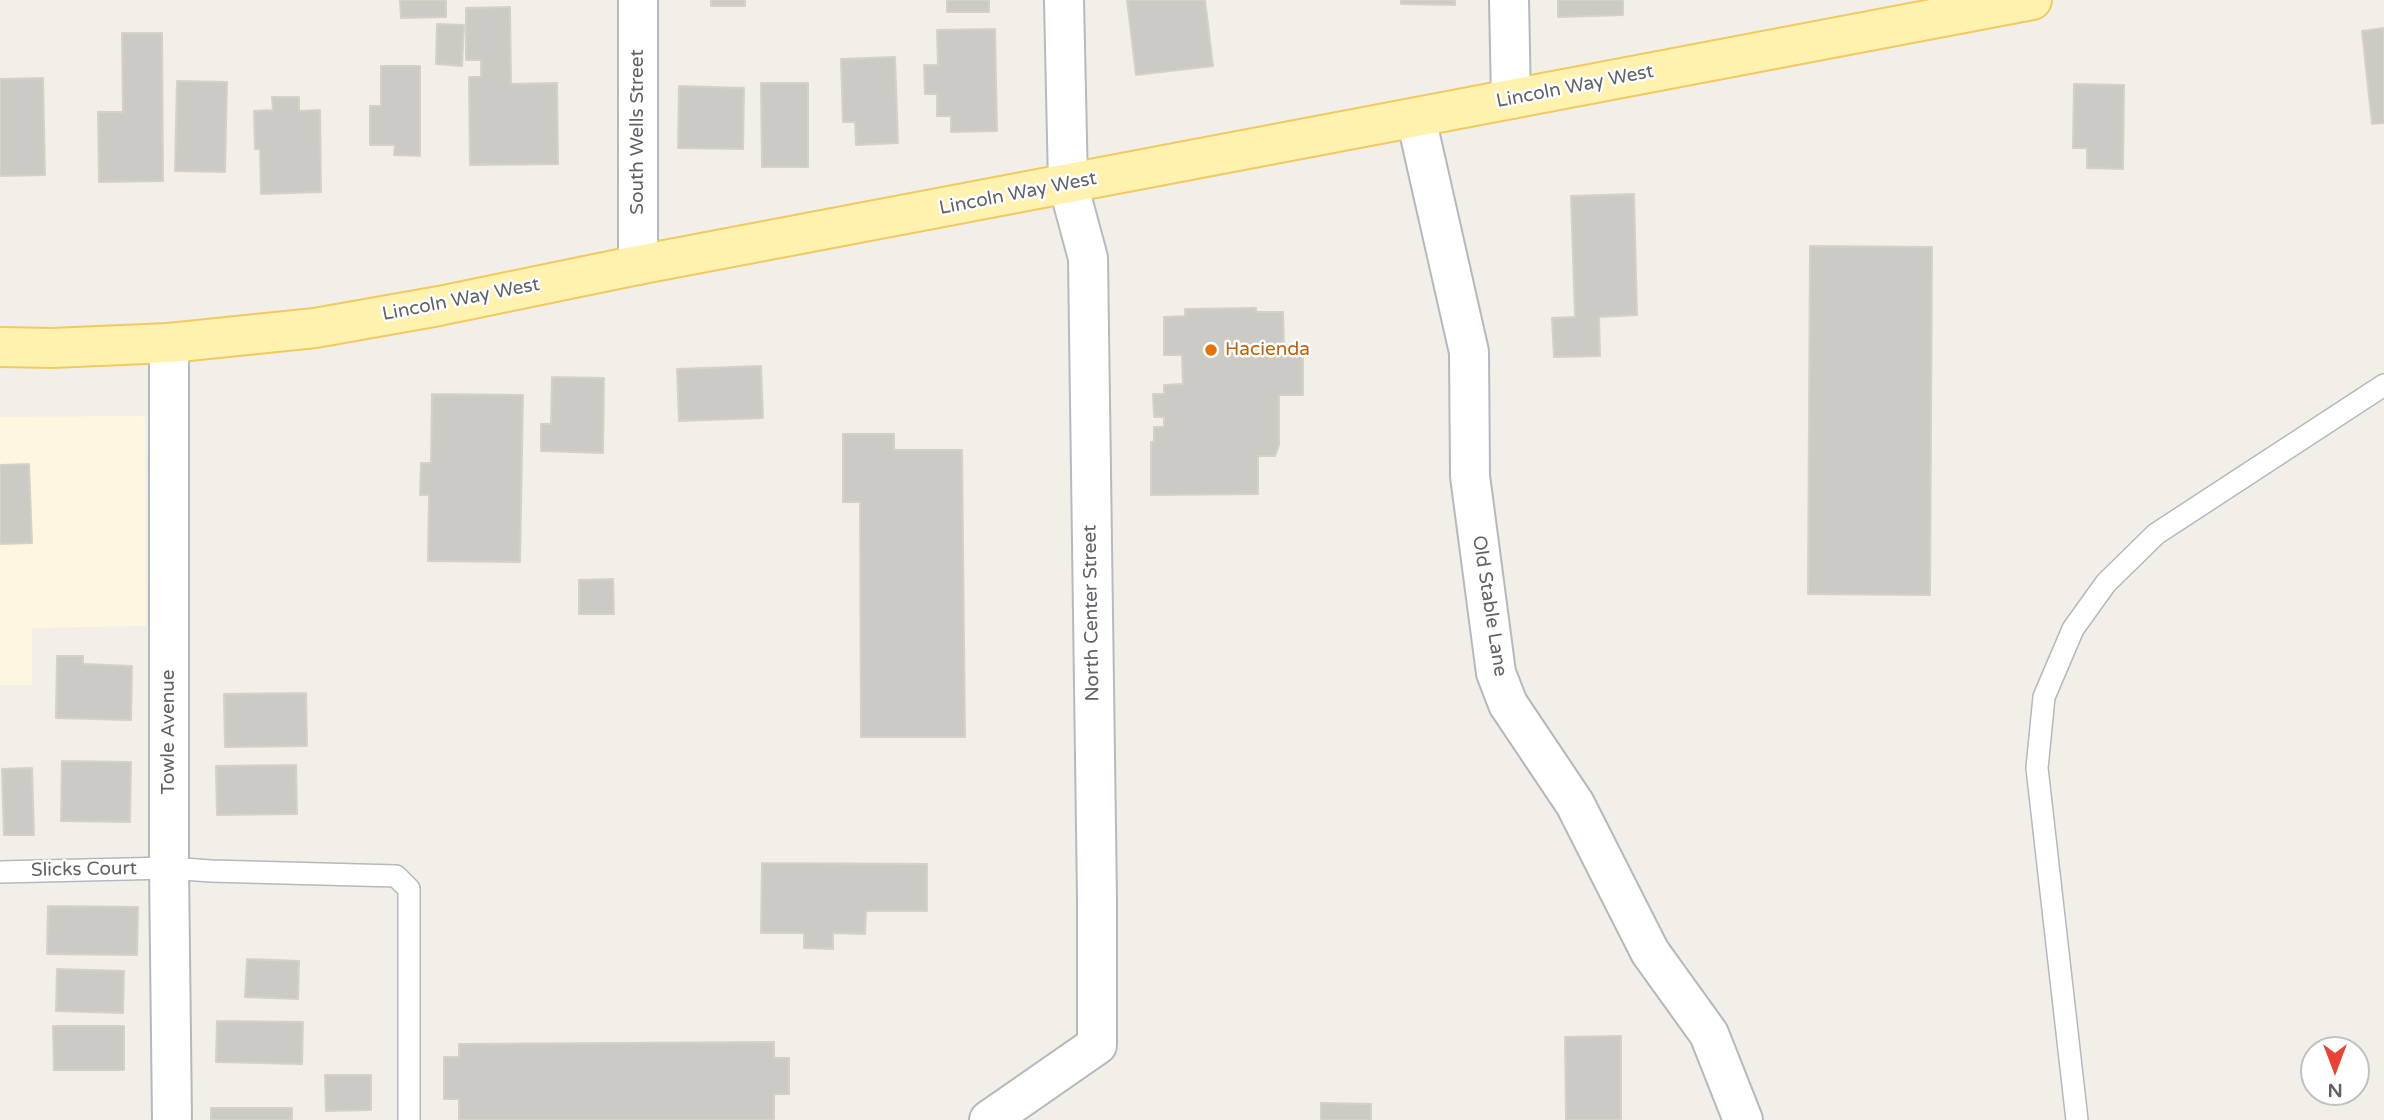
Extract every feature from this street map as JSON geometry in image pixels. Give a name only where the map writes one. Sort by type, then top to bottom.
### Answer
[{"type":"main road","name":"Lincoln Way West","points":[[0,347],[52,348],[170,343],[315,328],[2023,1]]},
{"type":"street","name":"South Wells Street","points":[[638,0],[638,265]]},
{"type":"street","name":"North Center Street","points":[[989,1120],[1097,1045],[1088,258],[1068,184],[1064,0]]},
{"type":"street","points":[[1509,0],[1511,99]]},
{"type":"street","name":"Old Stable Lane","points":[[1416,118],[1469,352],[1470,476],[1496,673],[1508,704],[1575,804],[1650,952],[1709,1034],[1744,1120]]},
{"type":"street","name":"Towle Avenue","points":[[170,343],[169,868],[172,1120]]},
{"type":"lane","points":[[2077,1120],[2037,768],[2045,698],[2073,629],[2106,583],[2156,534],[2384,386]]},
{"type":"lane","name":"Slicks Court","points":[[0,872],[169,868],[396,876],[409,889],[410,1120]]},
{"type":"shaded area","points":[[145,416],[146,626],[32,628],[32,685],[0,685],[0,417]]},
{"type":"building","points":[[400,0],[446,0],[446,17],[401,18]]},
{"type":"building","points":[[711,0],[745,0],[745,6],[711,6]]},
{"type":"building","points":[[947,0],[989,0],[989,12],[947,12]]},
{"type":"building","points":[[1127,0],[1205,0],[1213,66],[1136,75]]},
{"type":"building","points":[[1401,0],[1455,0],[1455,5],[1401,4]]},
{"type":"building","points":[[1558,0],[1623,0],[1623,15],[1558,17]]},
{"type":"building","points":[[510,7],[511,84],[557,83],[558,164],[470,165],[469,77],[481,77],[481,60],[466,60],[466,8]]},
{"type":"building","points":[[437,24],[464,25],[462,66],[436,64]]},
{"type":"building","points":[[2384,28],[2384,123],[2372,124],[2362,31]]},
{"type":"building","points":[[995,29],[997,131],[951,132],[951,116],[937,116],[937,94],[925,94],[924,65],[938,65],[937,30]]},
{"type":"building","points":[[122,33],[162,33],[163,181],[99,182],[98,112],[123,112]]},
{"type":"building","points":[[895,57],[898,143],[856,145],[855,122],[843,122],[841,59]]},
{"type":"building","points":[[381,66],[420,66],[420,156],[394,155],[395,145],[370,145],[370,106],[381,106]]},
{"type":"building","points":[[43,78],[45,175],[0,176],[0,79]]},
{"type":"building","points":[[177,81],[227,82],[225,172],[175,171]]},
{"type":"building","points":[[761,83],[808,83],[808,167],[762,167]]},
{"type":"building","points":[[2074,84],[2124,85],[2123,169],[2087,168],[2087,148],[2073,148]]},
{"type":"building","points":[[679,86],[744,88],[743,149],[678,148]]},
{"type":"building","points":[[272,97],[299,97],[299,111],[320,110],[321,192],[261,194],[260,149],[255,149],[254,111],[273,110]]},
{"type":"building","points":[[1634,194],[1637,315],[1599,317],[1600,356],[1554,357],[1552,318],[1575,317],[1571,196]]},
{"type":"building","points":[[1810,246],[1932,247],[1930,595],[1808,594]]},
{"type":"building","points":[[1256,308],[1256,312],[1283,312],[1284,345],[1303,345],[1303,395],[1279,395],[1279,445],[1275,456],[1258,456],[1258,494],[1151,495],[1151,442],[1154,442],[1154,427],[1164,427],[1164,417],[1154,417],[1153,394],[1164,394],[1164,385],[1183,384],[1182,355],[1164,355],[1164,317],[1185,316],[1185,309]]},
{"type":"building","points":[[761,366],[763,418],[679,421],[677,369]]},
{"type":"building","points":[[552,377],[604,378],[603,453],[541,451],[541,424],[551,424]]},
{"type":"building","points":[[432,394],[523,395],[520,562],[428,561],[429,495],[420,495],[421,463],[431,463]]},
{"type":"building","points":[[843,434],[894,434],[894,450],[962,450],[965,737],[861,737],[860,502],[843,502]]},
{"type":"building","points":[[29,464],[32,543],[0,544],[0,465]]},
{"type":"building","points":[[613,579],[614,614],[579,614],[579,580]]},
{"type":"building","points":[[57,656],[83,656],[83,664],[132,666],[131,720],[56,718]]},
{"type":"building","points":[[306,693],[307,746],[225,747],[224,694]]},
{"type":"building","points":[[62,761],[131,762],[130,822],[61,821]]},
{"type":"building","points":[[296,765],[297,814],[217,815],[216,766]]},
{"type":"building","points":[[32,768],[34,835],[4,835],[2,769]]},
{"type":"building","points":[[762,863],[927,864],[927,911],[866,911],[865,934],[833,933],[833,949],[804,948],[804,933],[761,933]]},
{"type":"building","points":[[48,906],[138,907],[137,955],[47,954]]},
{"type":"building","points":[[247,959],[299,961],[298,999],[245,997]]},
{"type":"building","points":[[57,969],[124,971],[123,1013],[56,1011]]},
{"type":"building","points":[[217,1021],[303,1022],[302,1064],[216,1062]]},
{"type":"building","points":[[53,1026],[124,1026],[124,1070],[54,1070]]},
{"type":"building","points":[[1621,1036],[1621,1120],[1566,1120],[1565,1037]]},
{"type":"building","points":[[774,1042],[774,1058],[789,1058],[789,1094],[774,1094],[774,1120],[459,1120],[459,1099],[444,1099],[444,1057],[459,1057],[459,1044]]},
{"type":"building","points":[[325,1075],[371,1075],[371,1110],[326,1111]]},
{"type":"building","points":[[1321,1103],[1371,1104],[1371,1120],[1321,1120]]},
{"type":"building","points":[[211,1108],[292,1108],[292,1120],[211,1120]]},
{"type":"place","name":"Hacienda","points":[[1211,350]]}]
